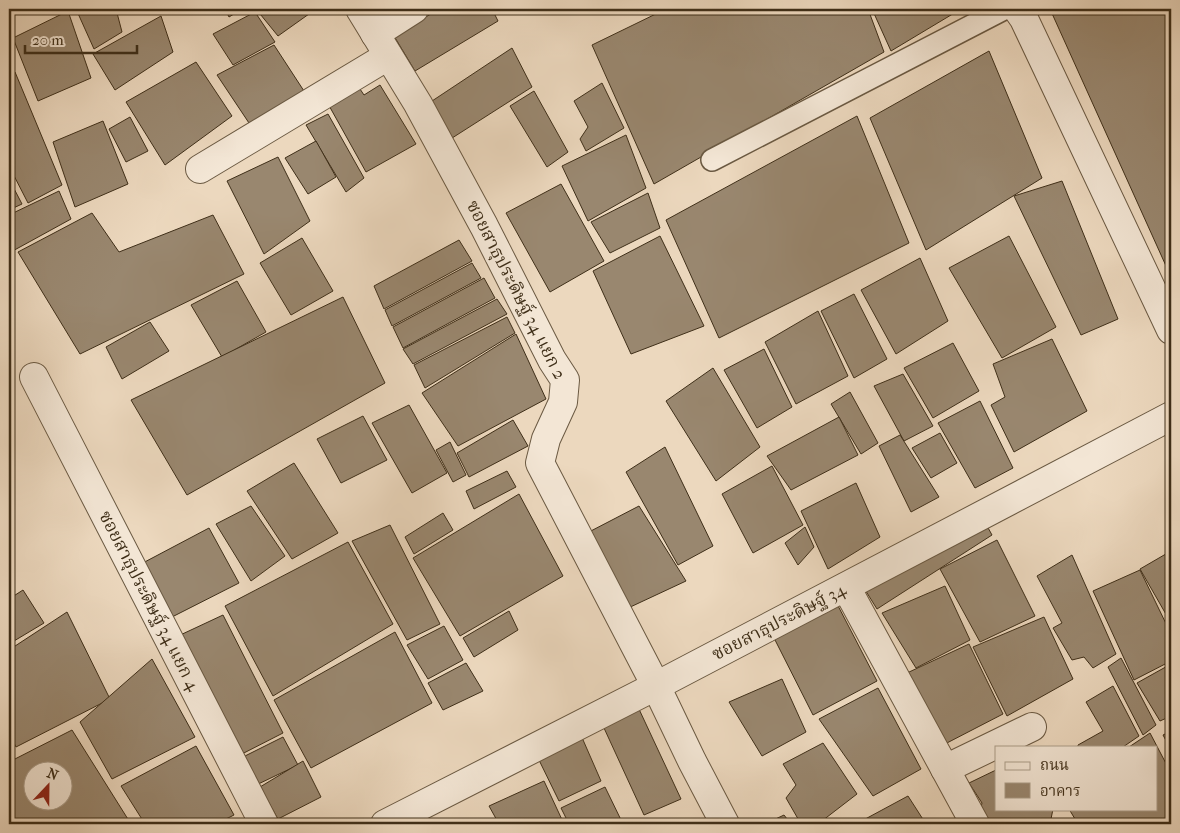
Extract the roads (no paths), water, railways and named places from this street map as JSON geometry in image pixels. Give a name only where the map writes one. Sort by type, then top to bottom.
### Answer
[{"type":"street","name":"ซอยสาธุประดิษฐ์ 34 แยก 2","points":[[360,9],[418,104],[484,226],[552,360],[565,380],[563,402],[546,440],[540,463],[656,686],[725,824]]},
{"type":"street","points":[[200,169],[381,45],[414,9]]},
{"type":"street","points":[[1018,9],[1171,330]]},
{"type":"street","name":"ซอยสาธุประดิษฐ์ 34 แยก 4","points":[[34,377],[264,824]]},
{"type":"street","name":"ซอยสาธุประดิษฐ์ 34","points":[[385,824],[656,686],[1171,416]]},
{"type":"street","points":[[846,587],[975,824]]},
{"type":"street","points":[[945,769],[1032,727]]},
{"type":"lane","points":[[712,160],[1004,9]]}]
